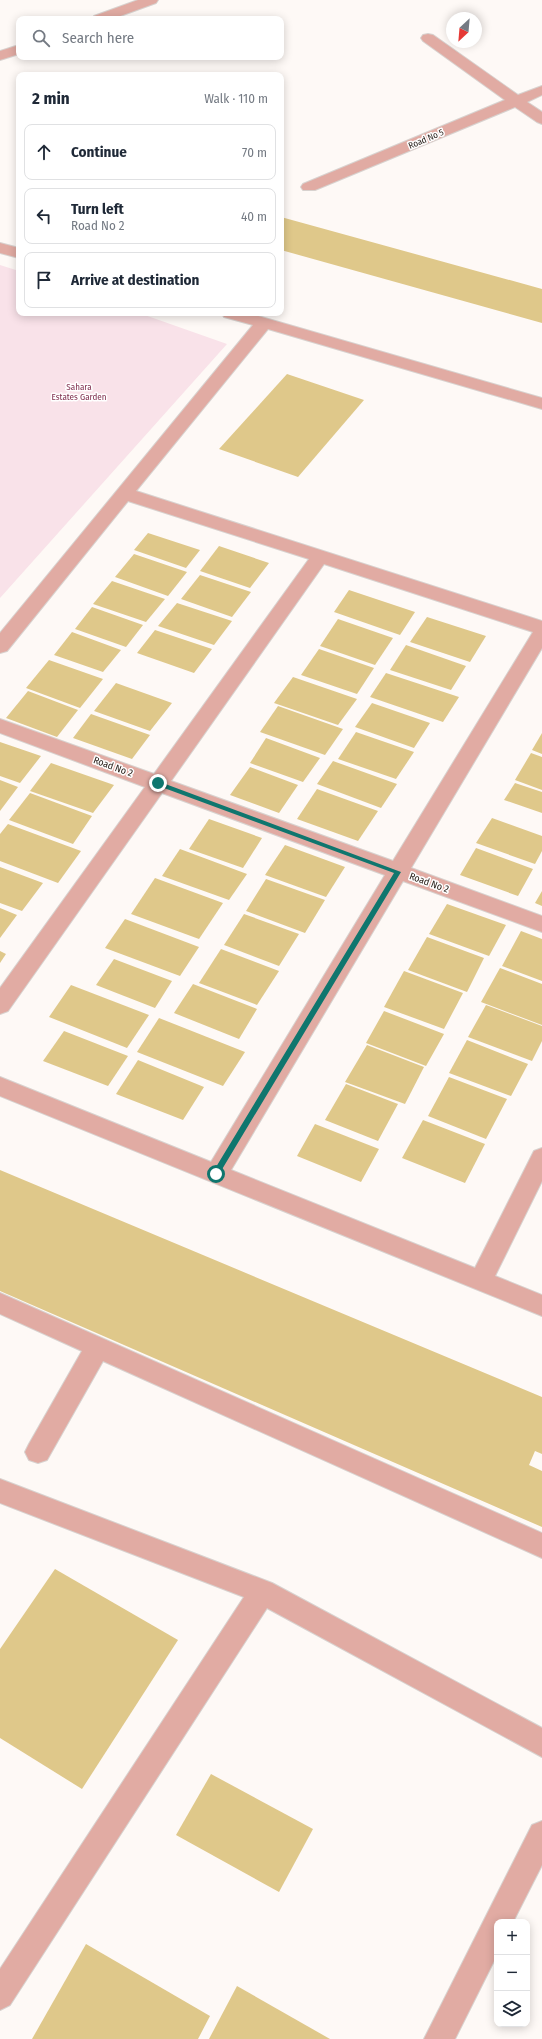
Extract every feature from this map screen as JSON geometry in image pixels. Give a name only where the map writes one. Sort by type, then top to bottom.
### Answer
[{"type":"street","points":[[107,16],[151,0]]},
{"type":"street","points":[[428,38],[542,119]]},
{"type":"street","points":[[0,56],[16,50]]},
{"type":"street","name":"Road No 5","points":[[309,187],[542,90]]},
{"type":"street","points":[[0,248],[16,252]]},
{"type":"street","points":[[240,316],[542,404]]},
{"type":"street","points":[[0,646],[264,323]]},
{"type":"street","points":[[124,494],[542,628]]},
{"type":"street","points":[[0,1005],[320,556]]},
{"type":"street","points":[[216,1174],[542,632]]},
{"type":"street","name":"Road No 2","points":[[0,726],[542,924]]},
{"type":"street","points":[[0,1086],[542,1306]]},
{"type":"street","points":[[481,1281],[542,1158]]},
{"type":"street","points":[[0,1303],[542,1546]]},
{"type":"street","points":[[38,1452],[98,1347]]},
{"type":"street","points":[[0,1491],[263,1592],[542,1743]]},
{"type":"street","points":[[0,1995],[263,1592]]},
{"type":"street","points":[[500,1919],[542,1835]]},
{"type":"street","points":[[439,2039],[494,1931]]},
{"type":"green space","name":"Sahara Estates Garden","points":[[0,265],[16,270],[16,316],[148,316],[227,344],[0,598]]},
{"type":"building","points":[[284,218],[542,289],[542,323],[284,251]]},
{"type":"building","points":[[287,374],[364,400],[298,477],[219,449]]},
{"type":"building","points":[[148,533],[200,550],[186,568],[134,550]]},
{"type":"building","points":[[219,546],[269,563],[250,588],[200,571]]},
{"type":"building","points":[[134,554],[187,572],[168,596],[115,577]]},
{"type":"building","points":[[200,575],[251,592],[232,617],[181,599]]},
{"type":"building","points":[[112,581],[165,599],[146,622],[93,604]]},
{"type":"building","points":[[349,590],[415,612],[400,635],[334,612]]},
{"type":"building","points":[[177,603],[232,621],[214,645],[158,626]]},
{"type":"building","points":[[92,607],[143,625],[126,647],[75,629]]},
{"type":"building","points":[[427,617],[486,636],[470,662],[410,642]]},
{"type":"building","points":[[338,619],[393,638],[375,665],[320,646]]},
{"type":"building","points":[[155,630],[212,649],[194,673],[137,653]]},
{"type":"building","points":[[72,632],[121,650],[103,672],[54,655]]},
{"type":"building","points":[[406,645],[466,666],[451,690],[390,670]]},
{"type":"building","points":[[319,649],[374,668],[357,694],[301,675]]},
{"type":"building","points":[[49,660],[103,679],[80,708],[26,688]]},
{"type":"building","points":[[386,673],[459,697],[443,722],[370,697]]},
{"type":"building","points":[[293,677],[357,699],[338,725],[274,703]]},
{"type":"building","points":[[116,683],[172,703],[150,731],[94,711]]},
{"type":"building","points":[[28,691],[78,710],[57,737],[6,718]]},
{"type":"building","points":[[372,703],[430,723],[414,748],[355,727]]},
{"type":"building","points":[[278,706],[343,729],[325,755],[260,732]]},
{"type":"building","points":[[91,714],[150,735],[132,759],[73,738]]},
{"type":"building","points":[[356,732],[414,752],[396,779],[338,759]]},
{"type":"building","points":[[542,733],[542,754],[532,750]]},
{"type":"building","points":[[266,738],[320,758],[303,782],[250,763]]},
{"type":"building","points":[[0,742],[41,756],[20,783],[0,776]]},
{"type":"building","points":[[531,753],[542,757],[542,790],[515,780]]},
{"type":"building","points":[[333,761],[397,784],[381,808],[317,784]]},
{"type":"building","points":[[51,763],[114,785],[93,813],[30,791]]},
{"type":"building","points":[[250,767],[298,785],[279,813],[230,795]]},
{"type":"building","points":[[0,780],[18,787],[0,811]]},
{"type":"building","points":[[515,783],[542,792],[542,813],[504,800]]},
{"type":"building","points":[[317,789],[378,811],[358,841],[297,819]]},
{"type":"building","points":[[30,793],[92,816],[73,844],[9,820]]},
{"type":"building","points":[[492,818],[542,836],[542,851],[535,864],[476,843]]},
{"type":"building","points":[[209,819],[262,838],[243,868],[189,849]]},
{"type":"building","points":[[8,824],[81,851],[58,883],[0,861],[0,834]]},
{"type":"building","points":[[285,845],[345,867],[326,897],[265,875]]},
{"type":"building","points":[[476,848],[533,869],[518,896],[460,875]]},
{"type":"building","points":[[180,849],[247,874],[229,900],[162,876]]},
{"type":"building","points":[[0,867],[43,883],[22,911],[0,903]]},
{"type":"building","points":[[155,878],[223,903],[199,939],[131,914]]},
{"type":"building","points":[[266,879],[325,900],[305,933],[246,911]]},
{"type":"building","points":[[542,891],[542,906],[535,903]]},
{"type":"building","points":[[447,904],[506,925],[489,956],[429,934]]},
{"type":"building","points":[[0,908],[17,915],[0,938]]},
{"type":"building","points":[[244,914],[299,934],[279,966],[224,945]]},
{"type":"building","points":[[125,919],[199,947],[180,976],[105,948]]},
{"type":"building","points":[[521,931],[542,939],[542,981],[502,966]]},
{"type":"building","points":[[427,937],[484,958],[467,992],[408,970]]},
{"type":"building","points":[[221,949],[279,971],[257,1005],[199,983]]},
{"type":"building","points":[[0,951],[6,954],[0,963]]},
{"type":"building","points":[[114,959],[172,981],[155,1008],[96,985]]},
{"type":"building","points":[[500,968],[542,984],[542,1025],[481,1002]]},
{"type":"building","points":[[404,971],[463,993],[444,1029],[384,1007]]},
{"type":"building","points":[[193,984],[257,1009],[239,1039],[174,1013]]},
{"type":"building","points":[[71,985],[149,1015],[127,1048],[49,1017]]},
{"type":"building","points":[[486,1005],[542,1026],[542,1041],[532,1061],[468,1037]]},
{"type":"building","points":[[384,1011],[444,1034],[426,1066],[366,1043]]},
{"type":"building","points":[[159,1018],[245,1052],[223,1086],[137,1052]]},
{"type":"building","points":[[64,1031],[128,1056],[108,1086],[43,1061]]},
{"type":"building","points":[[467,1040],[528,1064],[511,1096],[449,1073]]},
{"type":"building","points":[[367,1045],[424,1067],[405,1104],[345,1082]]},
{"type":"building","points":[[138,1060],[204,1087],[183,1120],[116,1094]]},
{"type":"building","points":[[449,1077],[507,1099],[486,1139],[428,1116]]},
{"type":"building","points":[[346,1084],[398,1104],[378,1141],[325,1120]]},
{"type":"building","points":[[423,1120],[485,1144],[465,1183],[402,1158]]},
{"type":"building","points":[[315,1124],[379,1149],[361,1182],[297,1156]]},
{"type":"building","points":[[0,1170],[542,1397],[542,1454],[535,1451],[529,1465],[542,1471],[542,1527],[0,1291]]},
{"type":"building","points":[[55,1569],[178,1640],[82,1789],[0,1738],[0,1649]]},
{"type":"building","points":[[211,1774],[313,1829],[279,1892],[176,1835]]},
{"type":"building","points":[[86,1944],[210,2016],[198,2039],[32,2039]]},
{"type":"building","points":[[237,1986],[330,2039],[209,2039]]},
{"type":"route","points":[[158,783],[398,872],[216,1174]]}]
